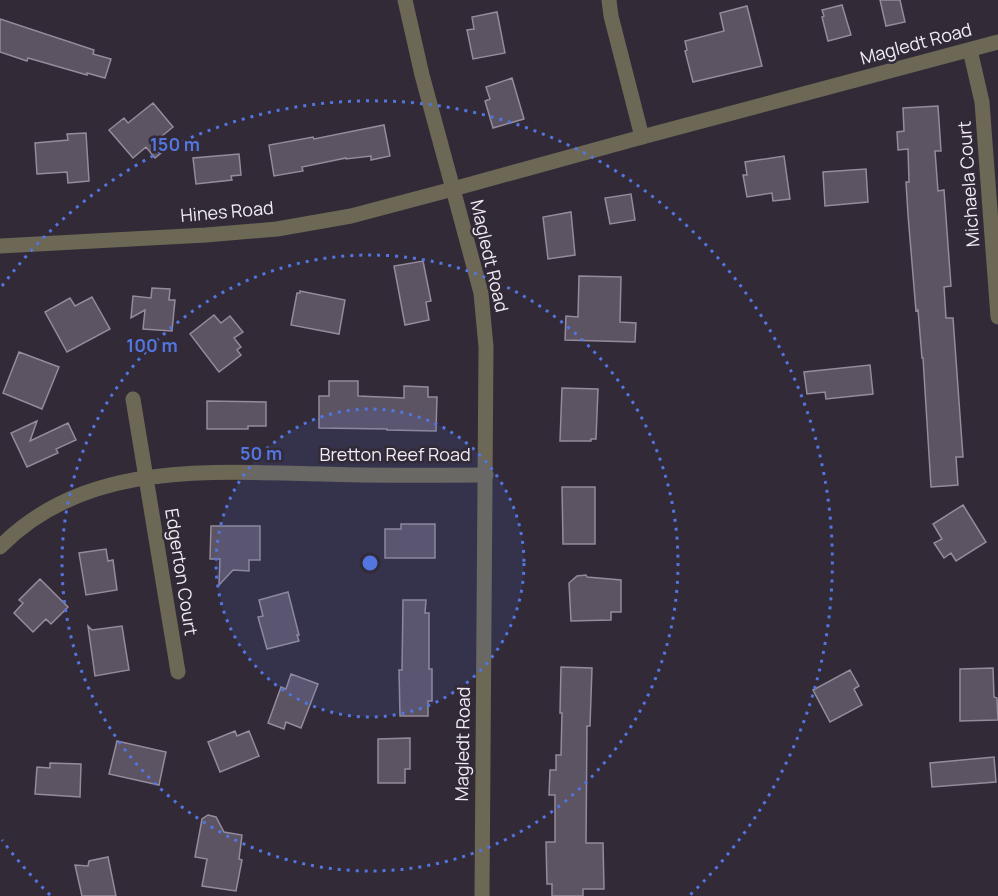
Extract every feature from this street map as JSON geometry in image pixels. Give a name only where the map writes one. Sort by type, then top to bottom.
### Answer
[{"type":"street","points":[[405,0],[422,75],[453,189]]},
{"type":"street","points":[[609,0],[611,16],[642,137]]},
{"type":"street","name":"Magledt Road","points":[[482,896],[487,384],[481,293],[453,189],[998,42]]},
{"type":"street","name":"Michaela Court","points":[[970,50],[982,102],[998,317]]},
{"type":"street","name":"Hines Road","points":[[0,246],[277,229],[351,216],[453,189]]},
{"type":"street","name":"Edgerton Court","points":[[133,399],[178,672]]},
{"type":"street","name":"Bretton Reef Road","points":[[0,547],[32,519],[64,501],[103,486],[146,477],[237,472],[486,475]]},
{"type":"building","points":[[880,0],[900,0],[905,22],[886,26]]},
{"type":"building","points":[[842,5],[851,35],[828,41],[822,10]]},
{"type":"building","points":[[747,6],[762,66],[693,82],[685,51],[687,50],[685,41],[724,31],[720,13]]},
{"type":"building","points":[[497,12],[505,53],[473,59],[467,30],[474,29],[472,17]]},
{"type":"building","points":[[0,19],[94,50],[93,54],[111,59],[105,78],[28,58],[27,61],[0,52]]},
{"type":"building","points":[[512,78],[524,119],[493,128],[485,101],[490,99],[486,87]]},
{"type":"building","points":[[153,103],[173,127],[162,136],[170,146],[155,158],[146,147],[133,158],[109,130],[124,118],[128,123]]},
{"type":"building","points":[[938,106],[941,151],[935,151],[938,191],[944,190],[951,286],[944,287],[946,318],[953,318],[963,457],[956,457],[958,485],[931,487],[923,358],[918,310],[916,311],[908,215],[906,182],[909,182],[908,149],[898,150],[897,132],[904,131],[903,108]]},
{"type":"building","points":[[384,125],[390,156],[371,160],[371,156],[346,158],[302,167],[303,171],[274,176],[269,145]]},
{"type":"building","points":[[86,133],[89,181],[68,183],[67,172],[37,174],[35,143],[68,140],[67,134]]},
{"type":"building","points":[[239,154],[241,175],[231,176],[232,180],[196,184],[193,158]]},
{"type":"building","points":[[784,156],[790,199],[773,201],[772,193],[747,197],[743,175],[747,175],[745,162]]},
{"type":"building","points":[[866,169],[868,202],[825,206],[823,172]]},
{"type":"building","points":[[631,194],[635,220],[610,224],[605,198]]},
{"type":"building","points":[[571,212],[575,255],[548,259],[543,217]]},
{"type":"building","points":[[423,261],[431,301],[426,302],[429,320],[405,325],[394,266]]},
{"type":"building","points":[[579,276],[621,277],[620,322],[636,323],[635,342],[565,340],[566,316],[578,317]]},
{"type":"building","points":[[152,288],[170,289],[169,300],[175,300],[172,331],[143,329],[145,310],[131,318],[133,296],[151,298]]},
{"type":"building","points":[[300,291],[345,300],[339,334],[291,325],[297,293]]},
{"type":"building","points":[[92,297],[110,329],[67,352],[45,312],[70,298],[75,306]]},
{"type":"building","points":[[214,315],[221,323],[230,316],[243,332],[234,338],[241,347],[237,350],[241,355],[219,372],[190,334]]},
{"type":"building","points":[[19,352],[59,367],[42,409],[3,393]]},
{"type":"building","points":[[870,365],[873,394],[826,399],[825,392],[807,394],[804,372]]},
{"type":"building","points":[[329,381],[358,381],[358,396],[404,398],[404,386],[428,387],[428,397],[437,397],[436,431],[319,428],[319,396],[329,396]]},
{"type":"building","points":[[562,388],[598,389],[596,439],[560,441]]},
{"type":"building","points":[[207,401],[266,402],[266,426],[248,426],[248,429],[207,429]]},
{"type":"building","points":[[37,421],[30,441],[68,423],[76,440],[56,449],[58,453],[27,467],[11,433]]},
{"type":"building","points":[[562,487],[595,487],[595,544],[563,544]]},
{"type":"building","points":[[963,505],[986,542],[956,561],[951,553],[944,558],[934,543],[942,539],[933,524]]},
{"type":"building","points":[[401,524],[435,524],[435,558],[385,558],[385,529],[401,529]]},
{"type":"building","points":[[211,526],[260,526],[260,560],[249,560],[249,571],[233,570],[219,585],[220,559],[210,559]]},
{"type":"building","points":[[106,549],[108,561],[113,560],[117,590],[86,595],[79,553]]},
{"type":"building","points":[[586,575],[587,577],[621,580],[621,612],[611,612],[611,620],[571,621],[569,583],[577,576]]},
{"type":"building","points":[[40,579],[68,607],[51,624],[46,619],[33,632],[14,613],[23,603],[19,600]]},
{"type":"building","points":[[288,592],[299,641],[267,649],[258,617],[263,616],[259,600]]},
{"type":"building","points":[[403,600],[426,600],[425,613],[429,613],[429,669],[432,669],[432,701],[428,701],[428,716],[400,716],[399,670],[402,670]]},
{"type":"building","points":[[88,626],[92,630],[122,626],[129,670],[95,676]]},
{"type":"building","points":[[561,667],[592,668],[590,726],[587,726],[586,843],[603,843],[604,889],[583,889],[583,896],[552,896],[552,884],[547,884],[546,842],[555,842],[555,795],[549,795],[550,770],[556,770],[556,755],[561,755]]},
{"type":"building","points":[[993,668],[998,720],[960,721],[960,669]]},
{"type":"building","points":[[850,670],[859,686],[854,689],[862,705],[830,722],[813,690]]},
{"type":"building","points":[[291,674],[318,684],[301,728],[286,722],[284,729],[268,723],[281,687],[286,689]]},
{"type":"building","points":[[235,731],[237,736],[249,731],[259,756],[220,772],[208,742]]},
{"type":"building","points":[[410,738],[410,769],[405,769],[405,783],[378,783],[378,739]]},
{"type":"building","points":[[117,741],[166,752],[159,785],[109,774]]},
{"type":"building","points":[[994,757],[996,782],[932,787],[930,763]]},
{"type":"building","points":[[50,763],[81,764],[80,797],[35,794],[37,767],[50,768]]},
{"type":"building","points":[[208,815],[216,817],[224,832],[242,835],[239,859],[242,860],[236,891],[202,886],[207,859],[195,857],[202,819]]},
{"type":"building","points":[[108,857],[116,896],[82,896],[75,865],[88,866],[89,861]]}]
